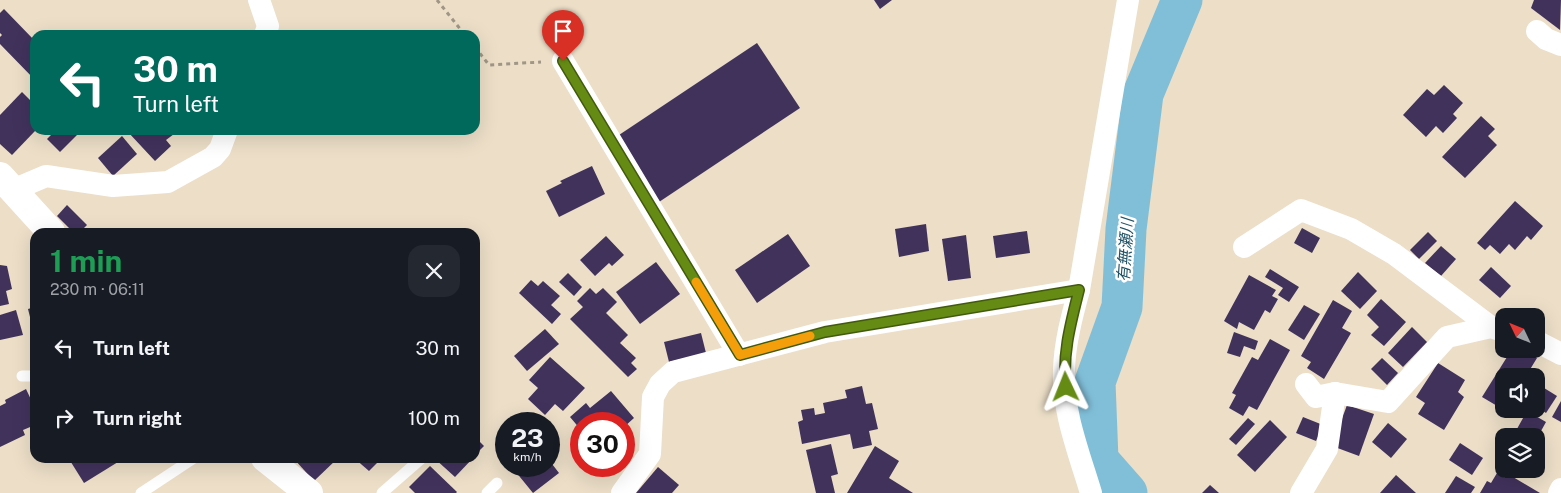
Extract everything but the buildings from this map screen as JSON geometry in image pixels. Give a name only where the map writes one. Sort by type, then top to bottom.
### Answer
[{"type":"main road","points":[[6,183],[47,228]]},
{"type":"main road","points":[[271,463],[309,493]]},
{"type":"street","points":[[259,0],[268,26],[267,30]]},
{"type":"street","points":[[1091,493],[1069,420],[1064,370],[1069,327],[1079,290],[1128,0]]},
{"type":"street","points":[[1537,31],[1546,39],[1561,45]]},
{"type":"street","points":[[563,61],[740,355]]},
{"type":"street","points":[[6,183],[46,176],[113,186],[168,182],[213,157],[220,149],[226,135]]},
{"type":"street","points":[[1244,248],[1301,210],[1351,229],[1394,254],[1495,328]]},
{"type":"street","points":[[622,493],[650,454],[653,397],[660,384],[673,372],[825,332],[1079,290]]},
{"type":"street","points":[[1306,384],[1316,397],[1335,393],[1388,402],[1447,337],[1495,329]]},
{"type":"street","points":[[1545,345],[1561,354]]},
{"type":"street","points":[[1302,493],[1327,449],[1335,393]]},
{"type":"street","points":[[1559,493],[1561,489]]},
{"type":"lane","points":[[22,376],[30,376]]},
{"type":"lane","points":[[141,493],[186,463]]},
{"type":"lane","points":[[382,493],[416,463]]},
{"type":"lane","points":[[487,493],[497,483]]},
{"type":"path","points":[[437,0],[461,30]]},
{"type":"path","points":[[480,53],[489,64],[563,61]]},
{"type":"waterway","name":"有無瀬川","points":[[1127,493],[1098,460],[1095,382],[1122,307],[1126,229],[1143,94],[1182,0]]},
{"type":"slow traffic","points":[[696,282],[740,355],[810,336]]},
{"type":"route","points":[[563,61],[740,355],[825,332],[1079,290],[1069,327],[1064,370],[1066,387]]}]
